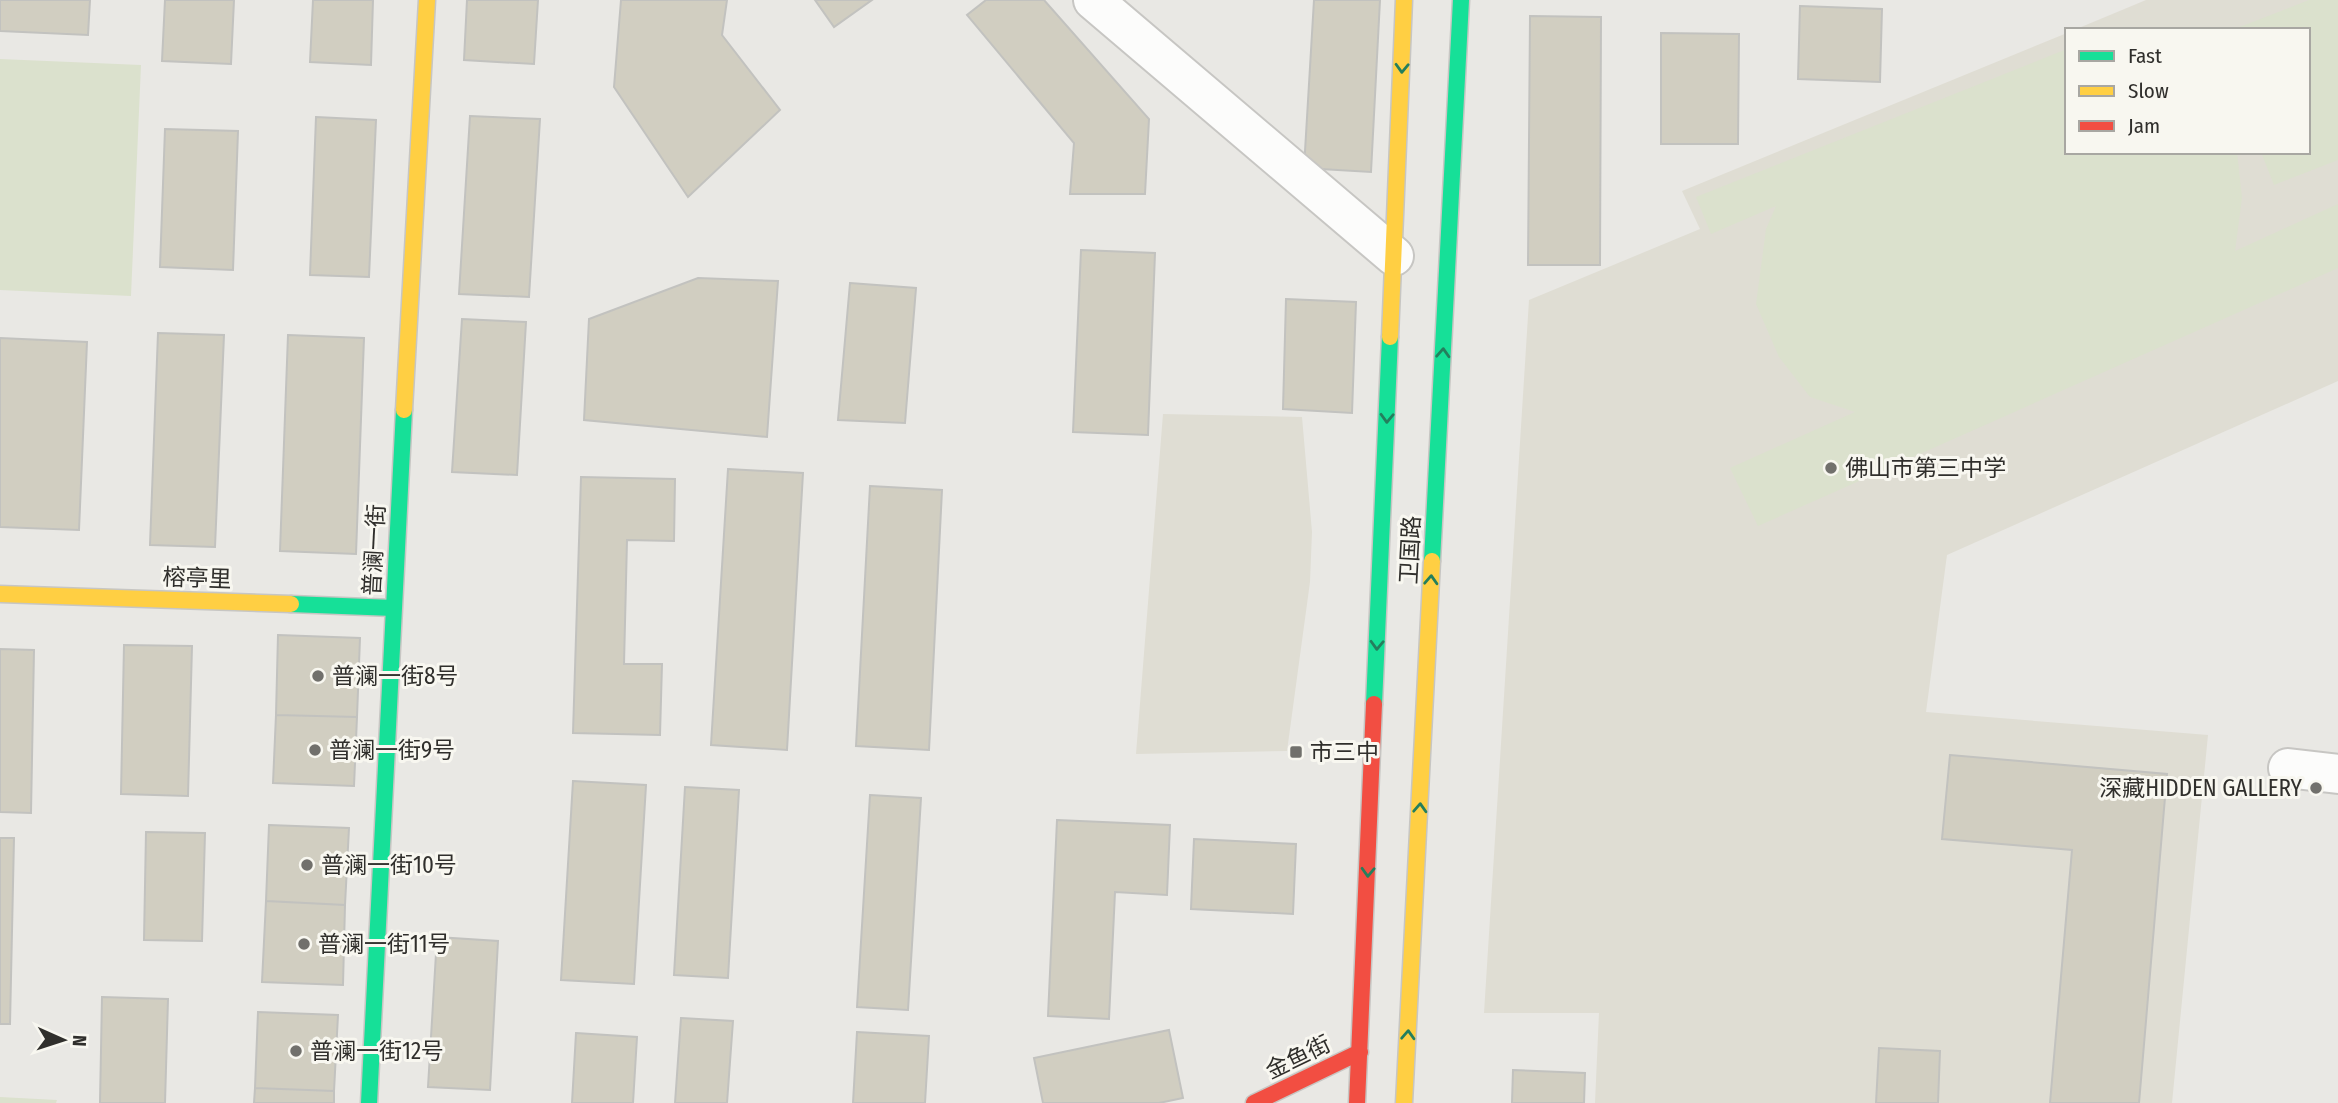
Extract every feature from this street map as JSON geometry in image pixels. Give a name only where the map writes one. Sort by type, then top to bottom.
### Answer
[{"type":"main road","name":"普澜一街","points":[[369,1103],[427,0]]},
{"type":"main road","name":"卫国路","points":[[1357,1103],[1405,0]]},
{"type":"main road","name":"卫国路","points":[[1404,1103],[1461,0]]},
{"type":"main road","name":"榕亭里","points":[[0,594],[393,608]]},
{"type":"main road","name":"金鱼街","points":[[1254,1103],[1360,1052]]},
{"type":"street","points":[[1093,0],[1394,256]]},
{"type":"street","points":[[2288,768],[2338,774]]},
{"type":"shaded area","name":"佛山市第三中学","points":[[2146,0],[2338,0],[2338,381],[1947,555],[1926,712],[2208,735],[2172,1103],[1595,1103],[1599,1013],[1484,1013],[1529,300],[1700,229],[1682,191],[2065,34],[2065,154],[2310,154],[2310,28],[2079,28]]},
{"type":"shaded area","points":[[1163,414],[1302,417],[1312,532],[1310,582],[1287,751],[1136,754]]},
{"type":"green space","points":[[2309,0],[2338,0],[2338,160],[2274,185],[2262,154],[2310,154],[2310,28],[2237,28]]},
{"type":"green space","points":[[2065,50],[2065,154],[2237,154],[2242,198],[2235,251],[2338,204],[2338,268],[1758,526],[1730,468],[1855,412],[1810,397],[1779,357],[1756,304],[1766,229],[1776,206],[1711,234],[1696,197]]},
{"type":"green space","points":[[0,59],[141,65],[131,296],[0,290]]},
{"type":"green space","points":[[0,1097],[57,1100],[56,1103],[0,1103]]},
{"type":"building","points":[[0,0],[90,0],[88,35],[0,31]]},
{"type":"building","points":[[165,0],[234,0],[231,64],[162,61]]},
{"type":"building","points":[[313,0],[373,0],[371,65],[310,62]]},
{"type":"building","points":[[467,0],[538,0],[534,64],[464,60]]},
{"type":"building","points":[[621,0],[727,0],[722,35],[780,110],[688,197],[614,87]]},
{"type":"building","points":[[815,0],[872,0],[834,27]]},
{"type":"building","points":[[986,0],[1044,0],[1149,119],[1145,194],[1070,194],[1074,143],[967,15]]},
{"type":"building","points":[[1314,0],[1380,0],[1371,172],[1304,168]]},
{"type":"building","points":[[1800,6],[1882,9],[1880,82],[1798,79]]},
{"type":"building","points":[[1530,16],[1601,17],[1600,265],[1528,265]]},
{"type":"building","points":[[1661,33],[1739,34],[1738,144],[1661,144]]},
{"type":"building","points":[[470,116],[540,119],[529,297],[459,294]]},
{"type":"building","points":[[316,117],[376,120],[369,277],[310,275]]},
{"type":"building","points":[[165,129],[238,131],[233,270],[160,267]]},
{"type":"building","points":[[1081,250],[1155,253],[1148,435],[1073,432]]},
{"type":"building","points":[[698,278],[778,281],[767,437],[584,420],[589,319]]},
{"type":"building","points":[[850,283],[916,288],[905,423],[838,420]]},
{"type":"building","points":[[1286,299],[1356,302],[1352,413],[1283,409]]},
{"type":"building","points":[[462,319],[526,322],[517,475],[452,472]]},
{"type":"building","points":[[158,333],[224,335],[215,547],[150,545]]},
{"type":"building","points":[[288,335],[364,338],[356,554],[280,551]]},
{"type":"building","points":[[0,338],[87,342],[79,530],[0,527]]},
{"type":"building","points":[[728,469],[803,473],[787,750],[711,745]]},
{"type":"building","points":[[581,477],[675,479],[674,541],[627,540],[624,664],[662,664],[660,735],[573,733]]},
{"type":"building","points":[[870,486],[942,490],[929,750],[856,746]]},
{"type":"building","name":"普澜一街8号","points":[[278,635],[360,638],[357,717],[276,715]]},
{"type":"building","points":[[124,645],[192,646],[188,796],[121,794]]},
{"type":"building","points":[[0,649],[34,650],[31,813],[0,812]]},
{"type":"building","name":"普澜一街9号","points":[[276,715],[357,717],[354,786],[273,783]]},
{"type":"building","points":[[1950,755],[2167,774],[2139,1103],[2050,1103],[2072,850],[1942,839]]},
{"type":"building","points":[[573,781],[646,785],[634,984],[561,980]]},
{"type":"building","points":[[685,787],[739,790],[728,978],[674,975]]},
{"type":"building","points":[[870,795],[921,798],[908,1010],[857,1007]]},
{"type":"building","points":[[1057,820],[1170,825],[1167,895],[1115,892],[1109,1019],[1048,1016]]},
{"type":"building","name":"普澜一街10号","points":[[269,825],[349,828],[345,905],[266,901]]},
{"type":"building","points":[[146,832],[205,833],[202,941],[144,940]]},
{"type":"building","points":[[0,838],[14,838],[10,1024],[0,1024]]},
{"type":"building","points":[[1194,839],[1296,844],[1293,914],[1191,909]]},
{"type":"building","name":"普澜一街11号","points":[[266,901],[345,905],[343,985],[262,982]]},
{"type":"building","points":[[437,937],[498,941],[490,1090],[428,1087]]},
{"type":"building","points":[[102,997],[168,999],[165,1103],[100,1103]]},
{"type":"building","name":"普澜一街12号","points":[[258,1012],[338,1015],[334,1091],[255,1088]]},
{"type":"building","points":[[681,1018],[733,1021],[727,1103],[675,1103]]},
{"type":"building","points":[[1169,1030],[1183,1098],[1159,1103],[1043,1103],[1034,1058]]},
{"type":"building","points":[[857,1032],[929,1036],[925,1103],[853,1103]]},
{"type":"building","points":[[576,1033],[637,1037],[633,1103],[572,1103]]},
{"type":"building","points":[[1879,1048],[1940,1051],[1938,1103],[1876,1103]]},
{"type":"building","points":[[1513,1070],[1585,1073],[1584,1103],[1512,1103]]},
{"type":"building","points":[[255,1088],[334,1091],[334,1103],[254,1103]]},
{"type":"traffic: fast","points":[[1432,561],[1461,0]]},
{"type":"traffic: fast","points":[[1374,704],[1390,337]]},
{"type":"traffic: fast","points":[[369,1103],[404,410]]},
{"type":"traffic: fast","points":[[291,604],[393,608]]},
{"type":"traffic: slow","points":[[404,410],[427,0]]},
{"type":"traffic: slow","points":[[1390,337],[1404,0]]},
{"type":"traffic: slow","points":[[1404,1103],[1432,561]]},
{"type":"traffic: slow","points":[[0,594],[291,604]]},
{"type":"traffic: jam","points":[[1357,1103],[1374,704]]},
{"type":"traffic: jam","points":[[1254,1103],[1360,1052]]},
{"type":"place","name":"佛山市第三中学","points":[[1831,468]]},
{"type":"place","name":"普澜一街8号","points":[[318,676]]},
{"type":"place","name":"普澜一街9号","points":[[315,750]]},
{"type":"place","name":"市三中","points":[[1296,752]]},
{"type":"place","name":"深藏HIDDEN GALLERY","points":[[2316,788]]},
{"type":"place","name":"普澜一街10号","points":[[307,865]]},
{"type":"place","name":"普澜一街11号","points":[[304,944]]},
{"type":"place","name":"普澜一街12号","points":[[296,1051]]}]
